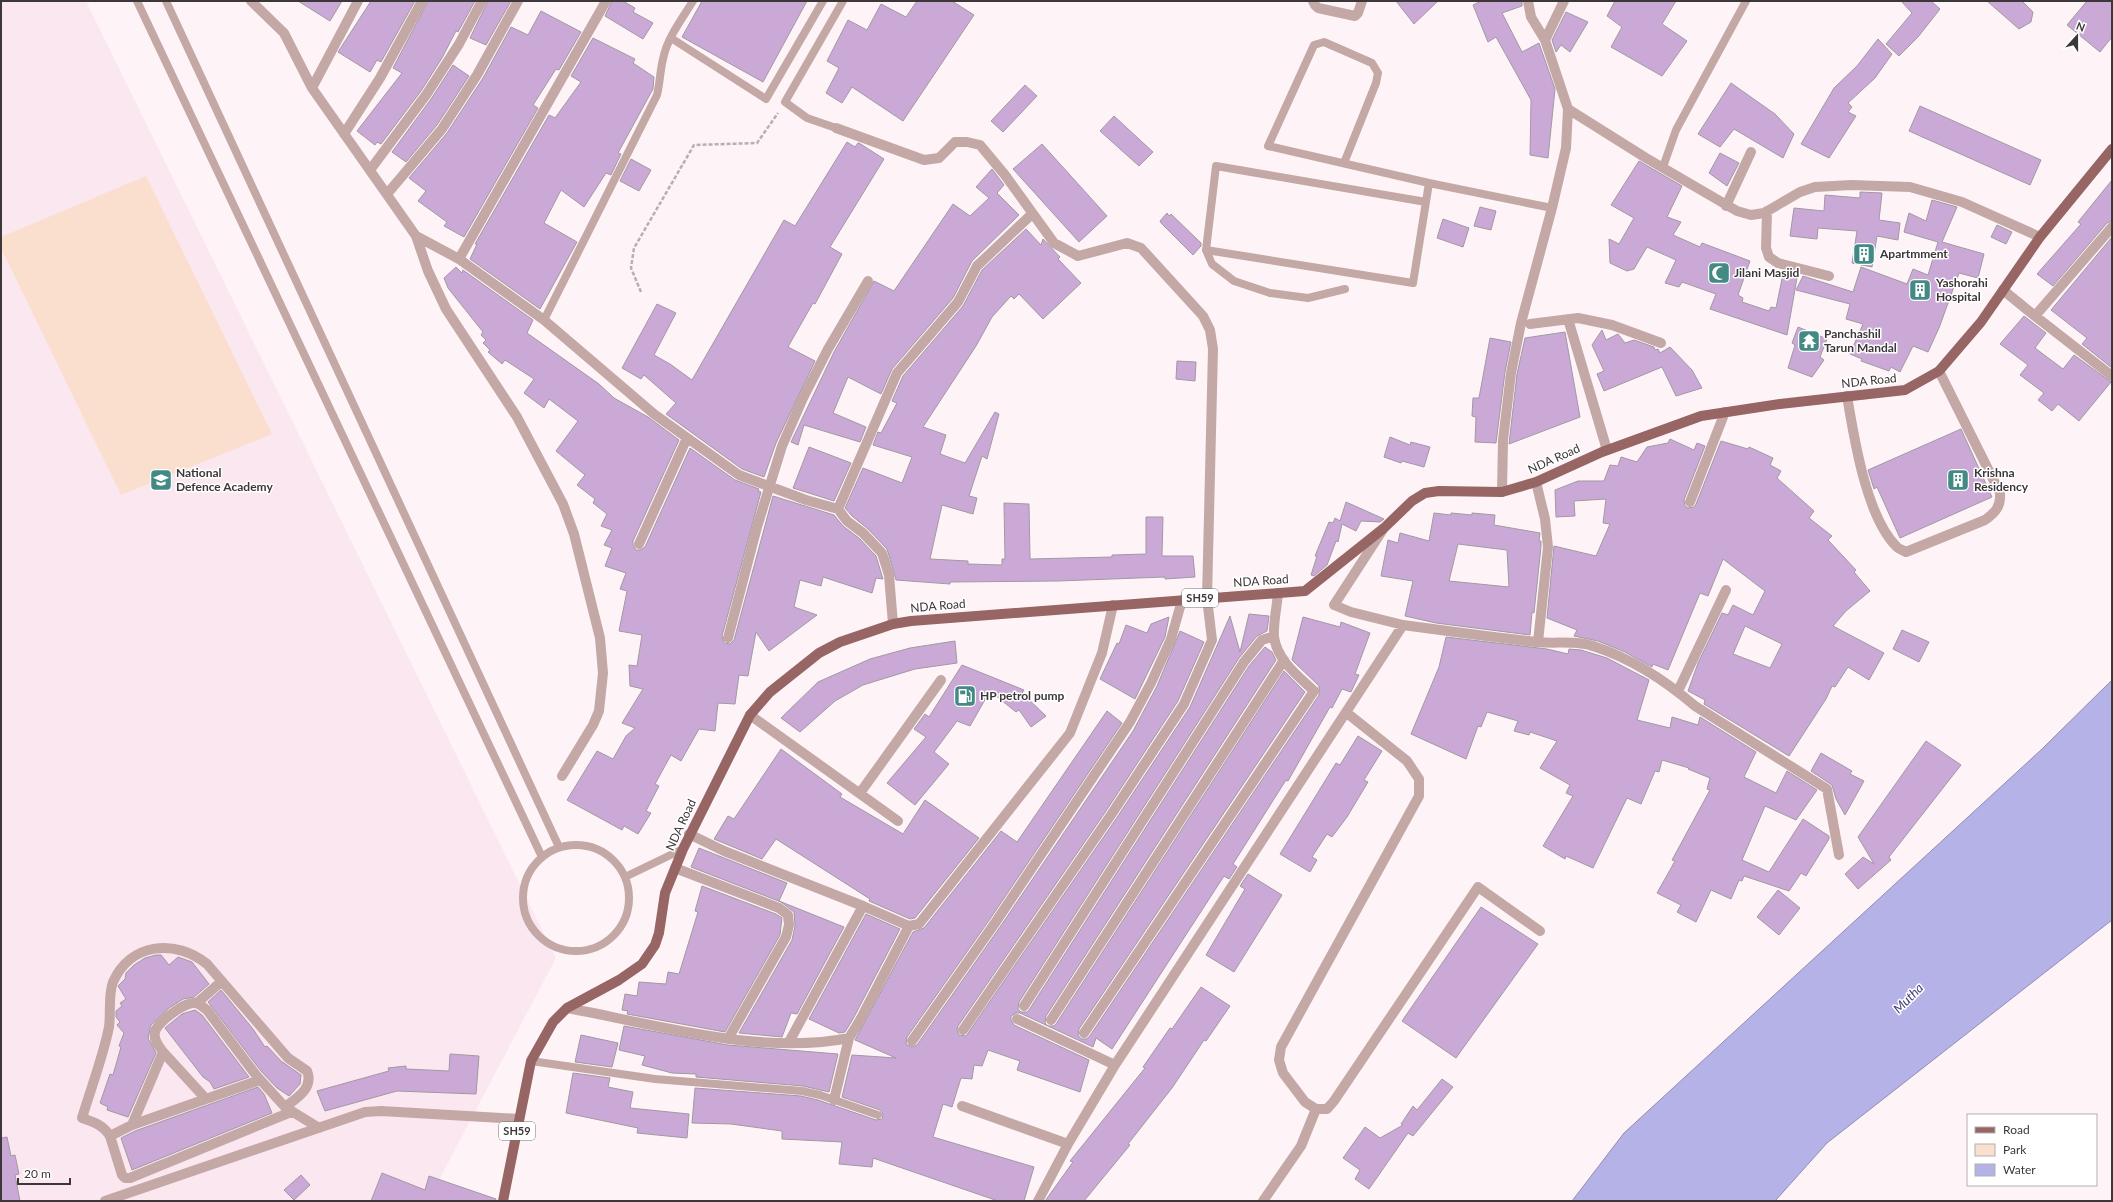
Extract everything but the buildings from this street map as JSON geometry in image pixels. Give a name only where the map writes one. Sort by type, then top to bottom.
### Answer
[{"type":"main road","name":"NDA Road","points":[[503,1201],[530,1061],[553,1022],[567,1008],[619,980],[642,964],[655,945],[659,932],[666,893],[689,834],[750,715],[770,692],[819,653],[840,642],[893,624],[1114,604],[1305,591],[1384,528],[1412,501],[1425,493],[1439,491],[1502,492],[1536,482],[1607,450],[1701,416],[1780,404],[1905,390],[1939,371],[1981,322],[2040,237],[2112,149]]},
{"type":"street","points":[[251,1],[284,33],[312,88],[416,236],[428,271],[446,309],[517,417],[563,504],[574,534],[600,638],[603,673],[599,711],[593,725],[562,776]]},
{"type":"street","points":[[312,88],[358,1]]},
{"type":"street","points":[[344,134],[380,78],[422,1]]},
{"type":"street","points":[[370,170],[426,95],[459,44],[482,1]]},
{"type":"street","points":[[387,194],[442,129],[477,75],[518,1]]},
{"type":"street","points":[[459,259],[606,1]]},
{"type":"street","points":[[1313,1],[1318,8],[1355,16],[1358,13],[1362,1]]},
{"type":"street","points":[[1502,492],[1504,440],[1512,374],[1523,316],[1552,208],[1566,148],[1568,109],[1545,40],[1530,17],[1528,1]]},
{"type":"street","points":[[1545,40],[1564,1]]},
{"type":"street","points":[[1568,109],[1726,206],[1751,215],[1767,211],[1800,192],[1815,187],[1851,185],[1910,187],[1962,202],[2040,237]]},
{"type":"street","points":[[836,128],[924,160],[939,158],[955,142],[967,142],[980,145],[1005,175],[1054,243],[1078,256],[1127,243],[1140,248],[1203,316],[1210,330],[1213,349],[1207,598],[1212,640],[1184,704],[1106,822],[963,1030]]},
{"type":"street","points":[[1726,206],[1751,152]]},
{"type":"street","points":[[1767,211],[1766,248],[1769,257],[1778,263],[1829,276]]},
{"type":"street","points":[[838,509],[897,373],[958,302],[977,266],[1032,214]]},
{"type":"street","points":[[2035,316],[2112,227]]},
{"type":"street","points":[[416,236],[459,259],[544,320],[654,414],[739,475],[838,509],[847,521],[863,533],[882,553],[888,575],[893,624]]},
{"type":"street","points":[[728,638],[757,527],[782,446],[803,398],[828,349],[868,281]]},
{"type":"street","points":[[2003,290],[2112,376]]},
{"type":"street","points":[[1530,324],[1578,318],[1612,325],[1661,343]]},
{"type":"street","points":[[1568,319],[1607,450]]},
{"type":"street","points":[[1847,396],[1864,479],[1880,523],[1896,547],[1906,552],[1985,520],[1995,513],[2000,503],[2000,493],[1939,371]]},
{"type":"street","points":[[1690,502],[1725,412]]},
{"type":"street","points":[[639,544],[687,438]]},
{"type":"street","points":[[1536,482],[1545,519],[1548,547],[1538,642]]},
{"type":"street","points":[[1384,528],[1334,605],[1350,612],[1403,625],[1538,642],[1573,642],[1595,646],[1621,657],[1678,691],[1695,706],[1827,788],[1839,855]]},
{"type":"street","points":[[1678,691],[1726,590]]},
{"type":"street","points":[[1084,1034],[1314,692],[1279,653],[1274,636],[1278,593]]},
{"type":"street","points":[[912,1041],[996,922],[1130,722],[1151,683],[1171,639],[1182,600]]},
{"type":"street","points":[[689,834],[724,851],[863,906],[909,926],[920,924],[1070,733],[1102,653],[1114,604]]},
{"type":"street","points":[[1038,1201],[1068,1144],[1115,1065],[1347,713],[1403,625]]},
{"type":"street","points":[[1024,1006],[1244,662],[1262,640],[1274,636]]},
{"type":"street","points":[[1051,1020],[1284,660]]},
{"type":"street","points":[[860,793],[941,680]]},
{"type":"street","points":[[1347,713],[1407,761],[1419,778],[1419,796],[1281,1047],[1279,1060],[1282,1074],[1305,1102],[1316,1110],[1327,1109],[1334,1101],[1478,887],[1540,931]]},
{"type":"street","points":[[750,715],[898,821]]},
{"type":"street","points":[[675,868],[779,908],[788,915],[789,925],[786,937],[728,1039]]},
{"type":"street","points":[[789,1042],[863,906]]},
{"type":"street","points":[[834,1100],[849,1038],[859,1022],[909,926]]},
{"type":"street","points":[[169,946],[198,956],[222,981],[288,1058],[307,1071],[309,1082],[307,1088],[288,1110],[130,1178],[125,1178],[122,1175],[110,1136],[105,1129],[96,1123],[82,1118],[109,1028],[113,983],[122,967],[137,955],[148,950],[169,946]]},
{"type":"street","points":[[206,1099],[162,1052],[155,1040],[155,1032],[161,1023],[186,1004],[197,1003],[222,981]]},
{"type":"street","points":[[197,1003],[207,1010],[260,1080],[288,1110],[319,1128]]},
{"type":"street","points":[[567,1008],[728,1039],[829,1042],[849,1038]]},
{"type":"street","points":[[1017,1019],[1115,1065]]},
{"type":"street","points":[[132,1125],[162,1052]]},
{"type":"street","points":[[110,1136],[132,1125],[260,1080]]},
{"type":"street","points":[[962,1106],[1068,1144]]},
{"type":"street","points":[[1263,1201],[1301,1146],[1316,1110]]},
{"type":"street","points":[[105,1201],[365,1112],[381,1111],[519,1119]]},
{"type":"lane","points":[[137,1],[542,857]]},
{"type":"lane","points":[[166,1],[559,847]]},
{"type":"lane","points":[[544,320],[657,95],[661,79],[662,59],[671,38],[693,1]]},
{"type":"lane","points":[[671,38],[766,99],[823,1]]},
{"type":"lane","points":[[836,128],[807,118],[785,102],[842,1]]},
{"type":"lane","points":[[1663,167],[1676,130],[1746,1]]},
{"type":"lane","points":[[1344,163],[1376,83],[1378,73],[1372,63],[1324,42],[1314,46],[1268,146],[1429,183],[1552,208]]},
{"type":"lane","points":[[1345,289],[1308,298],[1270,293],[1234,281],[1212,264],[1206,250],[1216,166],[1426,202]]},
{"type":"lane","points":[[1206,250],[1413,283],[1429,183]]},
{"type":"lane","points":[[573,845],[589,847],[604,853],[616,864],[625,877],[629,893],[628,909],[621,926],[609,939],[593,948],[575,951],[557,947],[541,938],[529,924],[523,906],[523,888],[530,871],[542,857],[559,847],[573,845]]},
{"type":"lane","points":[[625,877],[683,849]]},
{"type":"lane","points":[[530,1061],[656,1079],[802,1091],[878,1115]]},
{"type":"path","points":[[641,292],[631,268],[634,248],[694,145],[757,143],[785,102]]},
{"type":"shaded area","name":"National Defence Academy","points":[[1,1],[86,1],[556,958],[428,1201],[1,1201]]},
{"type":"green space","points":[[146,176],[272,434],[121,495],[1,248],[1,237]]},
{"type":"water","name":"Mutha","points":[[2112,680],[2112,920],[1827,1143],[1775,1201],[1572,1201],[1624,1133],[2042,749]]},
{"type":"place","name":"Apartmment","points":[[1864,254]]},
{"type":"place","name":"Jilani Masjid","points":[[1719,273]]},
{"type":"place","name":"Yashorahi Hospital","points":[[1920,290]]},
{"type":"place","name":"Panchashil Tarun Mandal","points":[[1809,341]]},
{"type":"place","name":"National Defence Academy","points":[[161,480]]},
{"type":"place","name":"Krishna Residency","points":[[1958,480]]},
{"type":"place","name":"HP petrol pump","points":[[965,696]]}]
